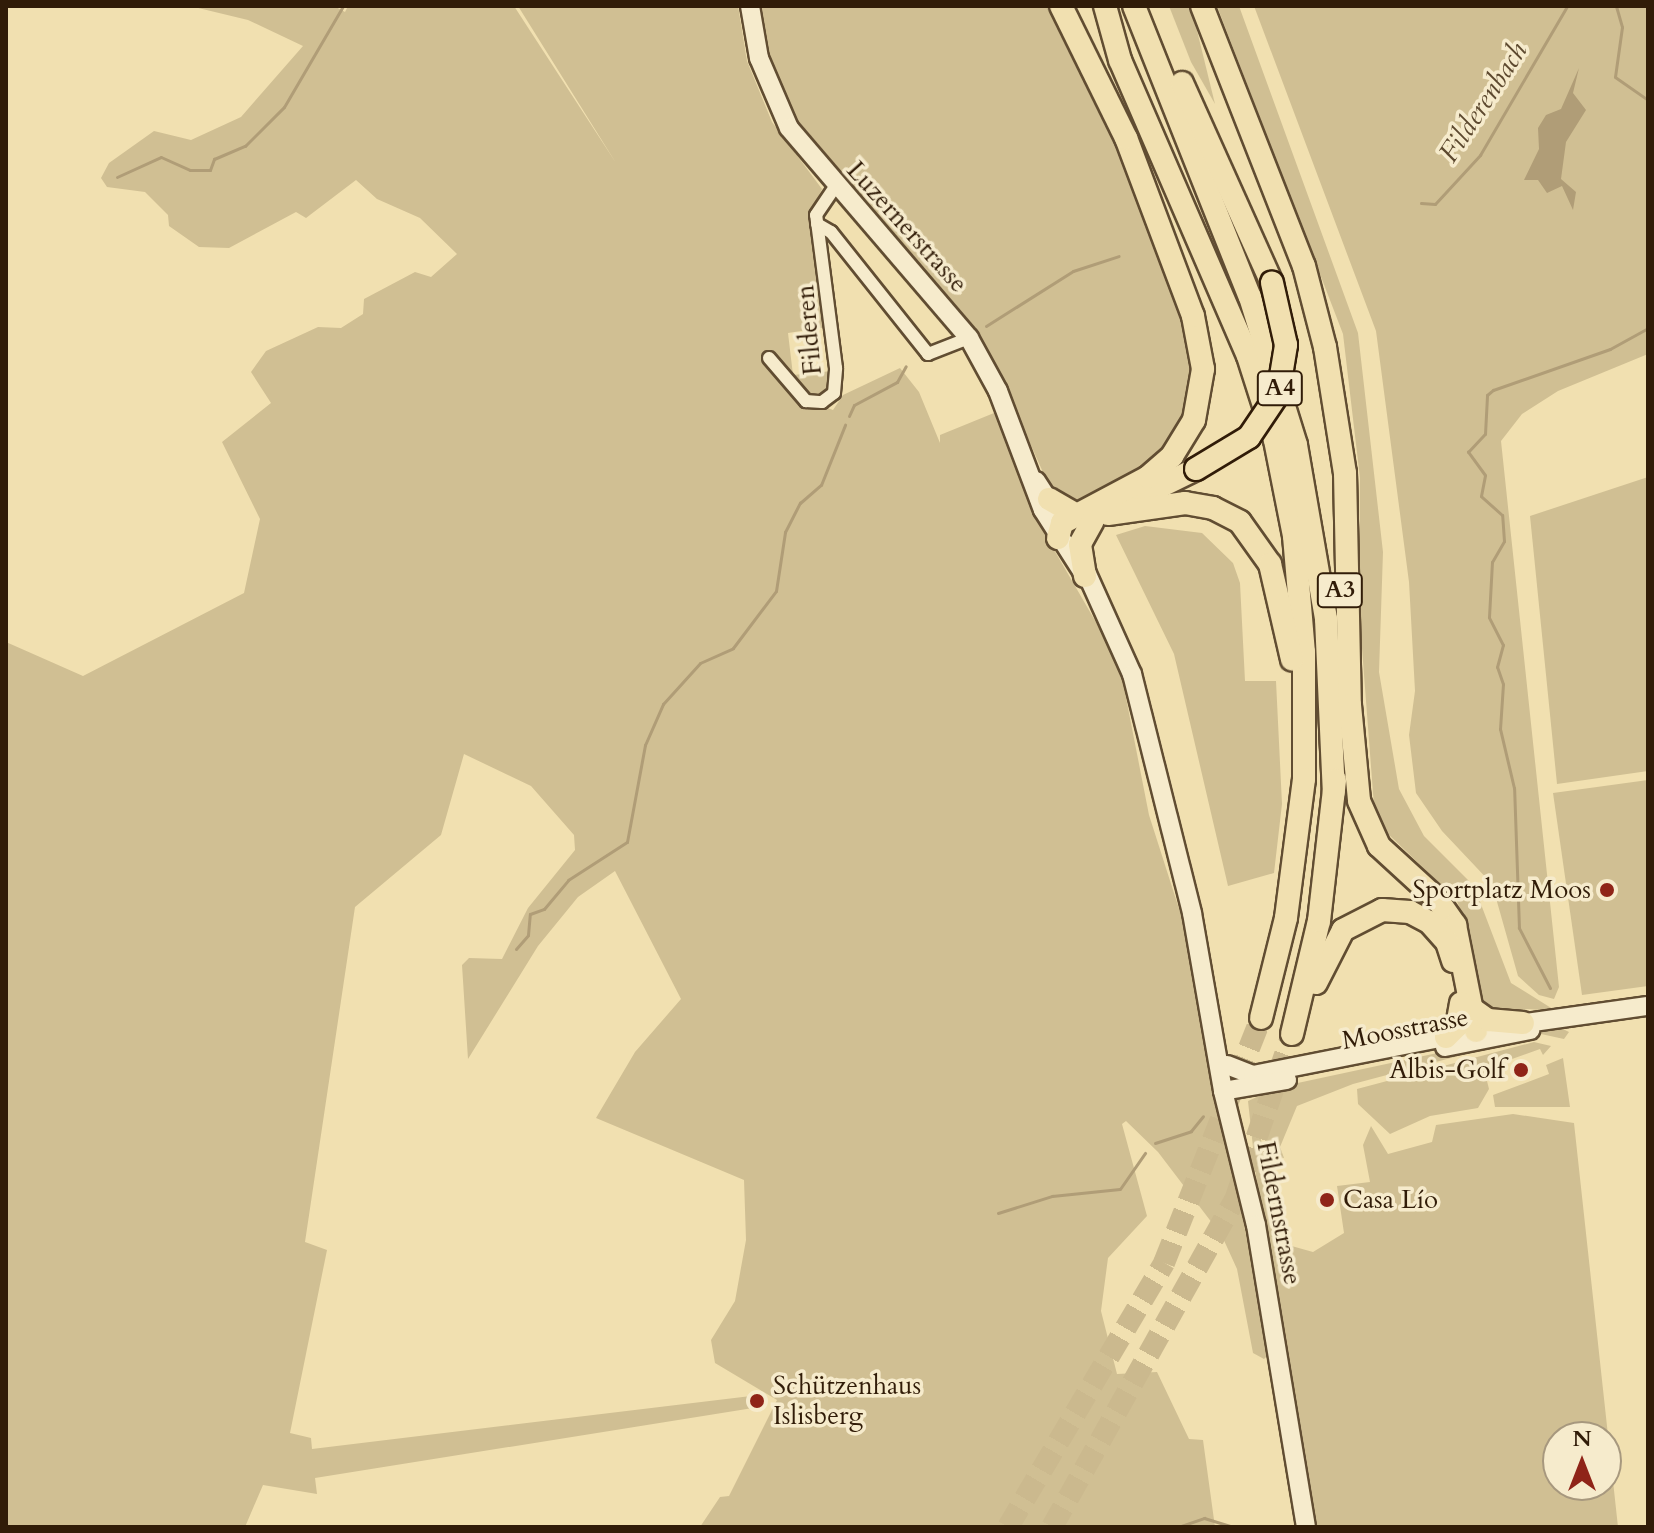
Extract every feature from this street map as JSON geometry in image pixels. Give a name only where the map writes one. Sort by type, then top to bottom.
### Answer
[{"type":"highway","name":"A4","points":[[1062,6],[1112,81],[1211,264]]},
{"type":"highway","points":[[1062,6],[1126,138],[1203,358],[1199,407],[1172,456],[1148,477],[1074,524]]},
{"type":"highway","name":"A4","points":[[1105,6],[1120,60],[1211,264],[1261,394],[1286,485],[1302,605],[1304,779],[1286,918],[1261,1018]]},
{"type":"highway","name":"A4","points":[[1137,6],[1245,284],[1296,445],[1326,619],[1334,792],[1323,895],[1296,1035],[1334,942],[1358,918],[1382,910],[1417,915],[1442,934],[1471,1024]]},
{"type":"highway","points":[[1074,524],[1196,469],[1249,437],[1278,394],[1286,345],[1272,283],[1196,113],[1137,6]]},
{"type":"highway","name":"A3","points":[[1202,6],[1304,266],[1332,388],[1340,589],[1334,792]]},
{"type":"highway","points":[[1332,388],[1345,473],[1350,705],[1359,801],[1379,846],[1437,899],[1455,925],[1471,1024]]},
{"type":"highway","points":[[1046,505],[1074,524],[1085,576]]},
{"type":"highway","points":[[1074,524],[1199,505],[1227,514],[1255,537],[1284,610],[1304,779]]},
{"type":"highway","points":[[1446,1037],[1457,1026],[1488,1020],[1523,1023]]},
{"type":"main road","name":"Luzernerstrasse","points":[[750,6],[773,97],[835,187],[969,338],[1046,505]]},
{"type":"main road","points":[[1074,524],[1085,576],[1132,674],[1192,913],[1229,1089]]},
{"type":"main road","name":"Moosstrasse","points":[[1523,1023],[1648,1006]]},
{"type":"main road","name":"Moosstrasse","points":[[1229,1089],[1253,1090],[1471,1024],[1567,1019]]},
{"type":"main road","name":"Moosstrasse","points":[[1227,1065],[1245,1074],[1280,1071],[1446,1037],[1471,1024]]},
{"type":"main road","points":[[1219,1046],[1227,1065],[1229,1089]]},
{"type":"main road","name":"Moosstrasse","points":[[1229,1089],[1280,1071]]},
{"type":"main road","name":"Fildernstrasse","points":[[1229,1089],[1306,1527]]},
{"type":"main road","points":[[1238,1135],[1243,1102],[1253,1090]]},
{"type":"street","points":[[835,187],[817,207],[817,224],[831,232],[928,354],[969,338]]},
{"type":"street","name":"Filderen","points":[[769,358],[806,401],[822,402],[834,393],[825,254],[817,224]]},
{"type":"shaded area","points":[[190,6],[334,6],[345,12],[348,6],[514,6],[616,163],[518,6],[738,6],[747,61],[772,122],[822,189],[810,214],[827,327],[788,333],[793,375],[832,371],[830,392],[805,398],[770,364],[793,396],[833,410],[843,395],[900,368],[919,392],[940,443],[940,435],[994,413],[1053,548],[1119,662],[1149,815],[1181,915],[1270,1353],[1264,1359],[1253,1353],[1237,1269],[1222,1236],[1158,1152],[1126,1121],[1122,1124],[1147,1216],[1108,1258],[1101,1311],[1117,1374],[1157,1372],[1189,1439],[1203,1440],[1215,1527],[700,1527],[720,1497],[729,1496],[777,1400],[715,1363],[711,1340],[735,1301],[746,1240],[744,1180],[596,1118],[635,1052],[681,999],[615,871],[578,897],[538,946],[468,1059],[462,965],[469,958],[502,959],[528,908],[575,850],[574,835],[531,786],[464,754],[441,835],[355,907],[305,1242],[327,1250],[290,1433],[311,1438],[312,1449],[751,1396],[753,1408],[315,1478],[317,1494],[263,1485],[245,1527],[6,1527],[6,642],[83,676],[244,593],[260,519],[222,442],[271,403],[251,372],[266,351],[318,327],[341,328],[363,314],[364,299],[415,272],[431,277],[457,254],[420,218],[377,199],[356,180],[306,218],[296,212],[229,248],[199,247],[169,226],[168,215],[145,192],[107,187],[101,178],[109,163],[154,131],[191,140],[241,117],[303,46],[248,20]]},
{"type":"shaded area","points":[[758,6],[1049,6],[1130,171],[1197,358],[1186,424],[1145,471],[1075,504],[1053,495],[998,371],[965,316],[789,110],[770,67]]},
{"type":"shaded area","points":[[1169,6],[1191,6],[1215,104],[1191,62]]},
{"type":"shaded area","points":[[1217,6],[1239,6],[1358,333],[1383,552],[1379,672],[1399,789],[1424,836],[1474,886],[1511,983],[1556,1011],[1527,1009],[1508,1017],[1484,1007],[1470,932],[1456,899],[1386,832],[1374,806],[1359,609],[1360,478],[1343,334]]},
{"type":"shaded area","points":[[1254,6],[1648,6],[1648,354],[1558,391],[1522,414],[1501,441],[1559,987],[1554,999],[1539,995],[1518,976],[1492,884],[1442,831],[1416,793],[1409,735],[1415,691],[1409,582],[1376,331]]},
{"type":"shaded area","points":[[1579,68],[1573,93],[1586,110],[1566,142],[1561,179],[1576,192],[1573,210],[1562,186],[1547,193],[1538,180],[1524,180],[1539,149],[1538,128],[1546,115],[1561,109]]},
{"type":"shaded area","points":[[1648,477],[1648,771],[1557,784],[1530,516]]},
{"type":"shaded area","points":[[1145,526],[1202,533],[1233,563],[1240,583],[1245,681],[1276,681],[1282,804],[1274,873],[1228,886],[1174,654],[1116,535]]},
{"type":"shaded area","name":"Sportplatz Moos","points":[[1648,780],[1648,986],[1582,995],[1553,793]]},
{"type":"shaded area","points":[[1559,1027],[1569,1032],[1564,1039],[1541,1034],[1353,1084],[1297,1106],[1280,1147],[1284,1158],[1269,1155],[1265,1132],[1259,1132],[1288,1245],[1313,1252],[1344,1233],[1337,1186],[1370,1182],[1363,1145],[1371,1126],[1388,1154],[1432,1142],[1436,1125],[1513,1114],[1574,1123],[1606,1421],[1542,1421],[1542,1501],[1615,1501],[1618,1527],[1313,1527],[1263,1240],[1248,1101],[1279,1087]]},
{"type":"shaded area","points":[[1534,1042],[1551,1046],[1543,1055],[1540,1049],[1484,1069],[1489,1089],[1478,1108],[1430,1116],[1390,1134],[1358,1104],[1357,1089]]},
{"type":"shaded area","points":[[1563,1058],[1570,1107],[1495,1107],[1493,1095],[1549,1074],[1546,1065]]},
{"type":"waterway","points":[[117,177],[161,157],[190,170],[210,170],[214,159],[245,146],[284,107],[343,6]]},
{"type":"waterway","name":"Filderenbach","points":[[1421,203],[1435,204],[1480,155],[1567,6]]},
{"type":"waterway","points":[[1616,6],[1622,27],[1615,77],[1648,100]]},
{"type":"waterway","name":"Filderenbach","points":[[986,326],[1073,271],[1119,256]]},
{"type":"waterway","points":[[1550,988],[1519,928],[1514,788],[1500,729],[1503,684],[1497,667],[1503,645],[1489,617],[1492,562],[1504,541],[1502,515],[1481,496],[1485,475],[1468,452],[1485,434],[1487,395],[1493,390],[1610,349],[1648,328]]},
{"type":"waterway","name":"Filderenbach","points":[[849,416],[854,405],[897,382],[906,366]]},
{"type":"waterway","name":"Filderenbach","points":[[516,949],[528,935],[530,914],[544,909],[568,880],[627,842],[645,745],[663,704],[700,663],[733,648],[776,591],[785,532],[800,503],[821,485],[845,425]]},
{"type":"waterway","points":[[1155,1143],[1191,1131],[1203,1116]]},
{"type":"waterway","points":[[998,1213],[1052,1196],[1120,1189],[1145,1153]]},
{"type":"waterway","points":[[1178,1527],[1204,1518],[1234,1527]]},
{"type":"tunnel","points":[[1008,1527],[1164,1263],[1261,1018]]},
{"type":"tunnel","points":[[1052,1527],[1235,1200],[1292,1034]]},
{"type":"place","name":"Sportplatz Moos","points":[[1607,890]]},
{"type":"place","name":"Albis-Golf","points":[[1521,1070]]},
{"type":"place","name":"Casa Lío","points":[[1327,1200]]},
{"type":"place","name":"Schützenhaus Islisberg","points":[[757,1401]]}]
